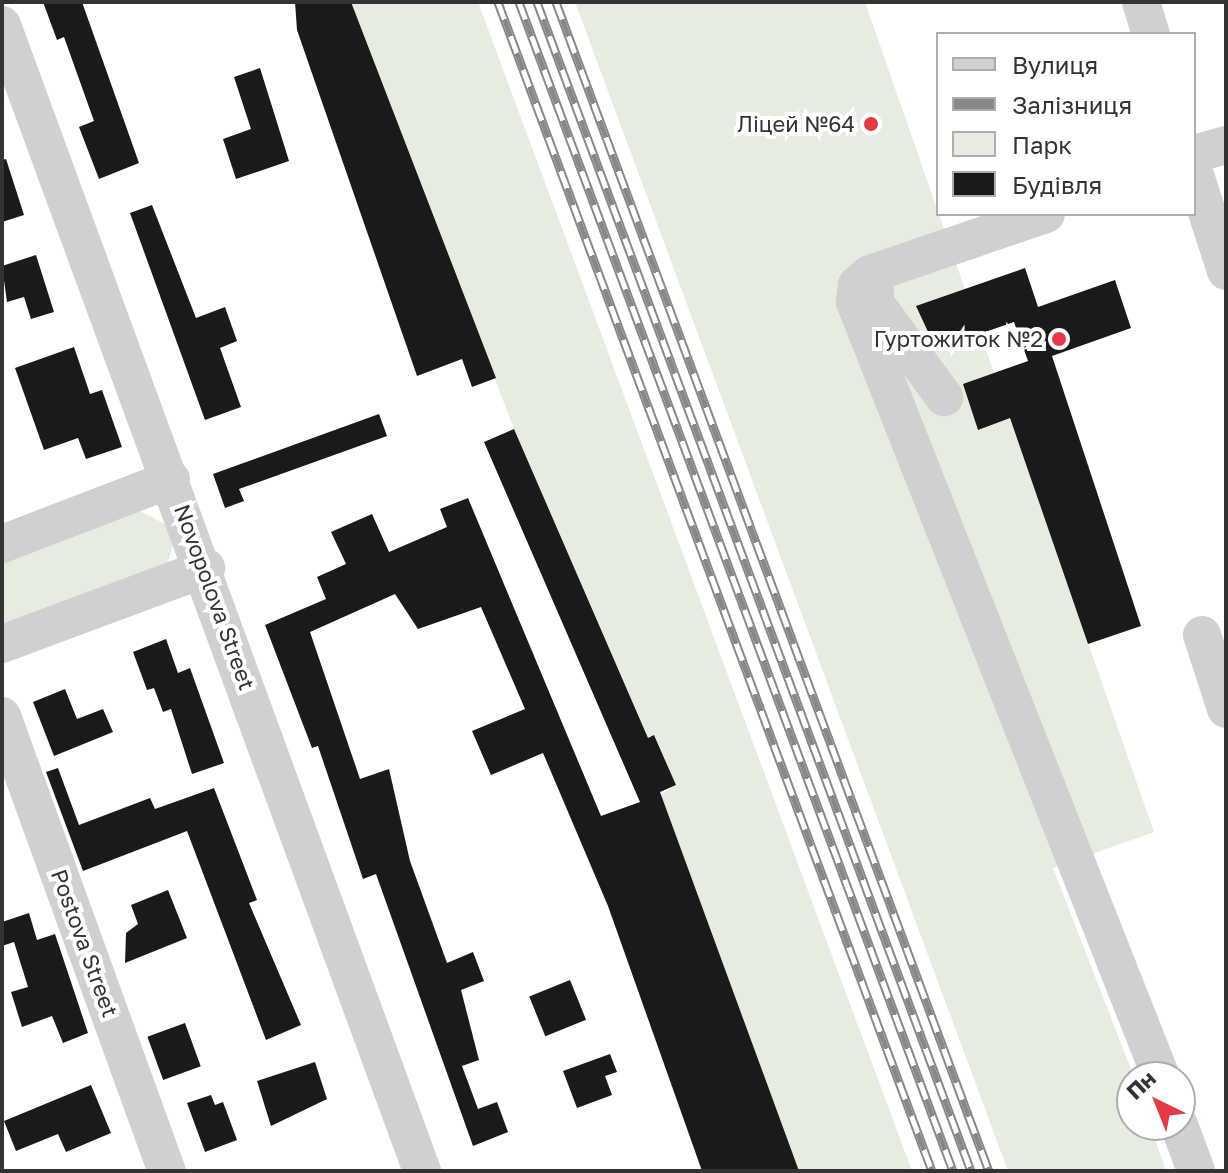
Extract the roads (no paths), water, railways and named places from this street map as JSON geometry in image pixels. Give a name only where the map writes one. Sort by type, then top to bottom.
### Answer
[{"type":"street","points":[[1141,2],[1150,32]]},
{"type":"street","name":"Novopolova Street","points":[[2,25],[206,568],[422,1171]]},
{"type":"street","points":[[1196,153],[1226,145]]},
{"type":"street","points":[[1196,178],[1226,271]]},
{"type":"street","points":[[1040,216],[889,268],[857,285],[855,302],[1155,1061]]},
{"type":"street","points":[[889,268],[875,285],[875,303],[944,397]]},
{"type":"street","points":[[2,544],[171,479]]},
{"type":"street","points":[[2,644],[206,568]]},
{"type":"street","points":[[1202,635],[1226,709]]},
{"type":"street","name":"Postova Street","points":[[2,716],[167,1171]]},
{"type":"street","points":[[1185,1141],[1196,1171]]},
{"type":"railway","points":[[498,2],[932,1171]]},
{"type":"railway","points":[[519,2],[953,1171]]},
{"type":"railway","points":[[537,2],[971,1171]]},
{"type":"railway","points":[[556,2],[989,1171]]},
{"type":"place","name":"Ліцей №64","points":[[871,124]]},
{"type":"place","name":"Гуртожиток №2","points":[[1059,339]]}]
